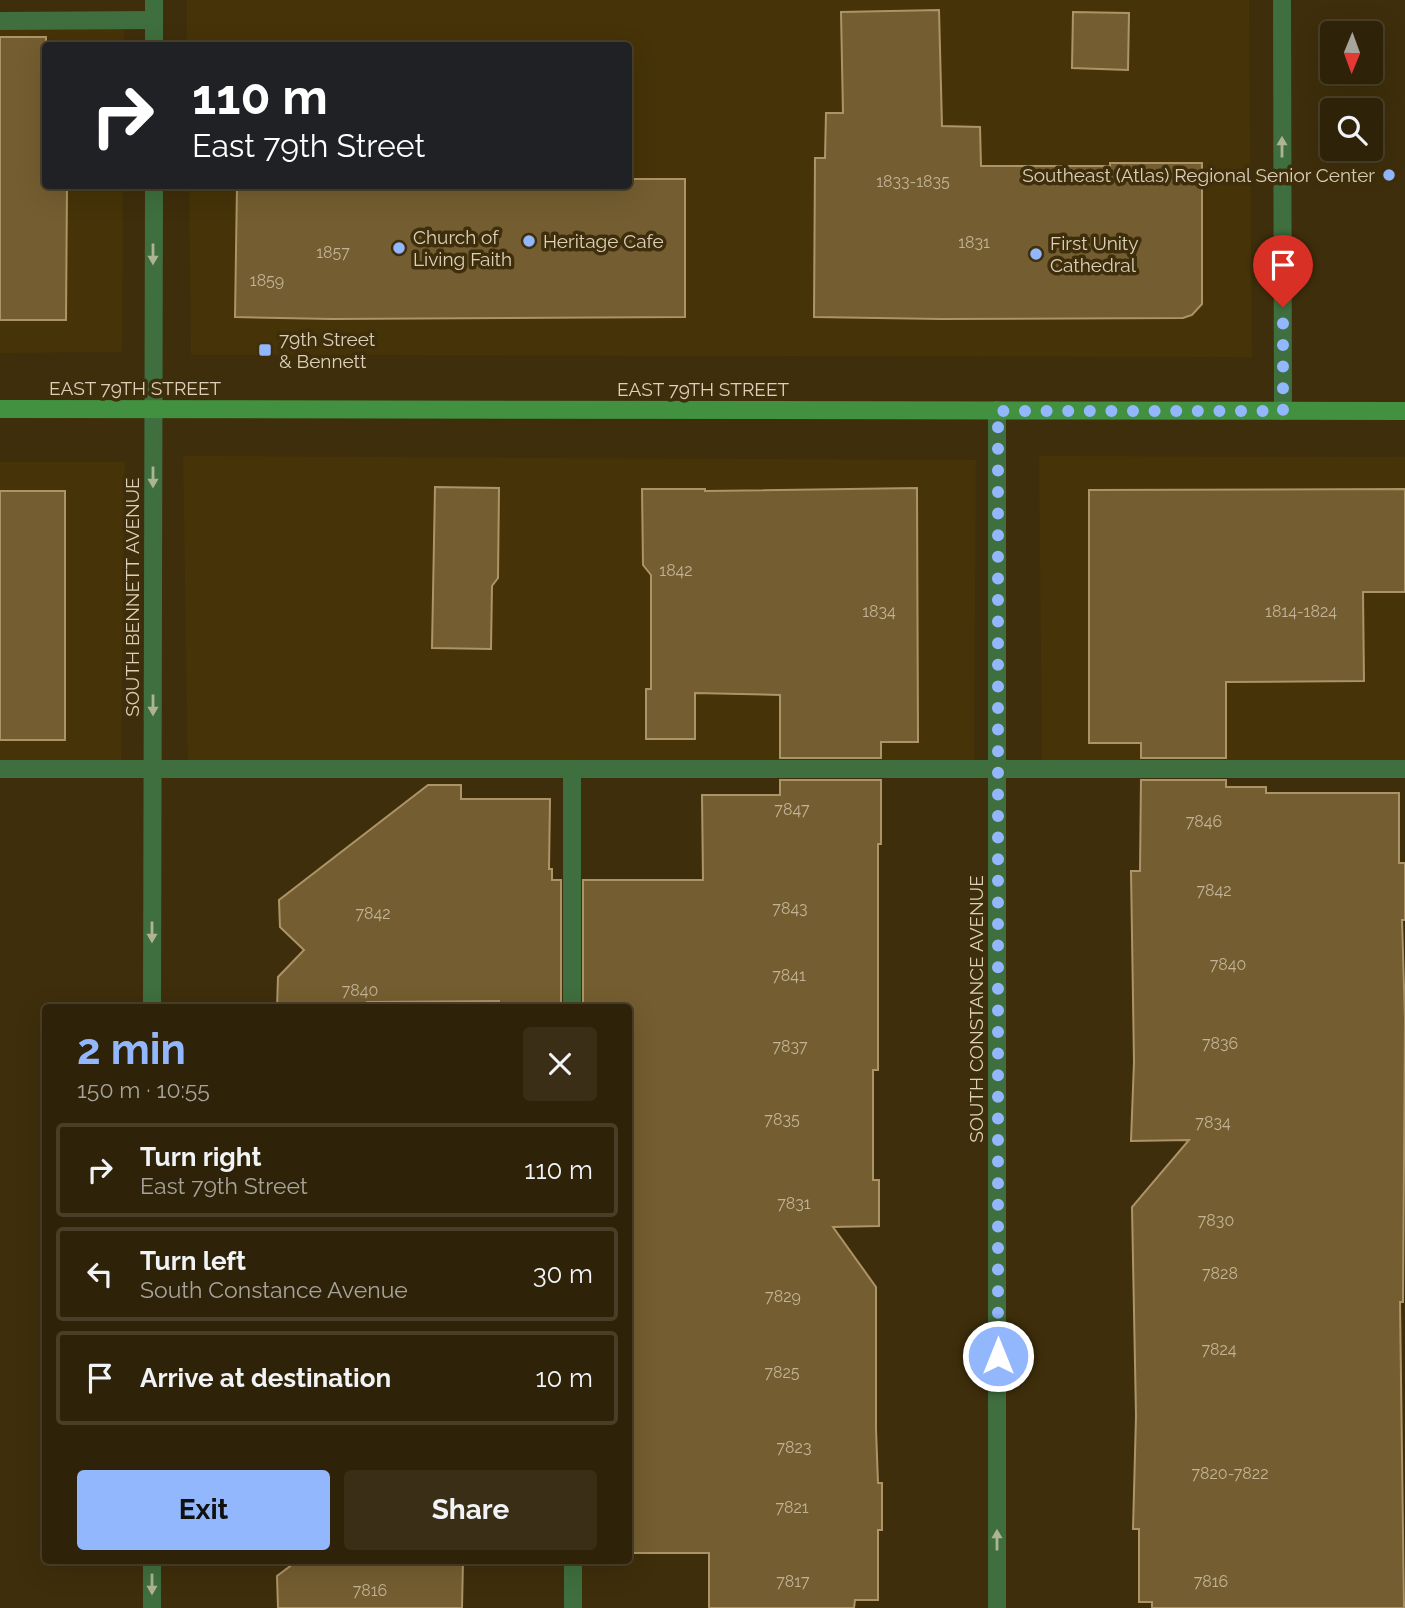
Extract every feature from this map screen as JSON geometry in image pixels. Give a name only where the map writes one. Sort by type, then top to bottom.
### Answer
[{"type":"main road","name":"EAST 79TH STREET","points":[[0,409],[1405,411]]},
{"type":"street","points":[[154,0],[154,42]]},
{"type":"street","points":[[1282,0],[1283,411]]},
{"type":"street","points":[[0,21],[154,20]]},
{"type":"street","name":"SOUTH BENNETT AVENUE","points":[[152,1004],[153,189]]},
{"type":"street","name":"SOUTH CONSTANCE AVENUE","points":[[997,1608],[998,411]]},
{"type":"street","points":[[0,769],[1405,769]]},
{"type":"street","points":[[572,769],[572,1004]]},
{"type":"street","points":[[152,1564],[152,1608]]},
{"type":"street","points":[[573,1564],[573,1608]]},
{"type":"shaded area","points":[[187,0],[1249,0],[1252,357],[191,355],[189,189],[632,189],[632,42],[187,42]]},
{"type":"shaded area","points":[[0,21],[125,21],[124,42],[42,42],[42,189],[123,189],[122,352],[0,353]]},
{"type":"shaded area","points":[[183,456],[976,460],[974,769],[188,769]]},
{"type":"shaded area","points":[[1039,456],[1405,457],[1405,769],[1042,769]]},
{"type":"shaded area","points":[[0,462],[125,462],[121,769],[0,769]]},
{"type":"building","points":[[939,10],[942,126],[980,127],[981,166],[1202,163],[1202,304],[1192,315],[1183,318],[814,317],[815,158],[825,158],[826,113],[843,113],[841,12]]},
{"type":"building","points":[[1073,12],[1129,13],[1128,70],[1072,68]]},
{"type":"building","points":[[0,37],[46,37],[46,42],[42,42],[42,189],[67,189],[66,320],[0,320]]},
{"type":"building","points":[[632,179],[685,179],[685,317],[235,317],[237,189],[632,189]]},
{"type":"building","points":[[435,487],[499,488],[498,578],[492,586],[491,649],[432,648]]},
{"type":"building","points":[[917,488],[918,742],[881,742],[881,758],[780,758],[780,695],[695,693],[695,739],[646,739],[646,689],[651,689],[651,575],[643,565],[642,489],[705,491]]},
{"type":"building","points":[[1405,489],[1405,592],[1363,592],[1364,681],[1226,682],[1226,758],[1141,758],[1141,743],[1089,743],[1089,490]]},
{"type":"building","points":[[0,491],[65,491],[65,740],[0,740]]},
{"type":"building","points":[[780,780],[881,780],[881,844],[878,844],[878,1070],[873,1070],[873,1180],[879,1180],[879,1226],[833,1227],[876,1287],[876,1429],[878,1483],[882,1483],[882,1530],[878,1530],[878,1600],[855,1600],[854,1608],[709,1608],[709,1553],[632,1553],[632,1004],[583,1004],[583,880],[703,880],[702,795],[780,795]]},
{"type":"building","points":[[1141,780],[1226,780],[1226,787],[1266,787],[1266,793],[1399,793],[1399,863],[1405,863],[1405,920],[1402,920],[1405,1019],[1403,1302],[1400,1302],[1404,1608],[1152,1608],[1152,1602],[1139,1602],[1139,1529],[1133,1529],[1136,1416],[1132,1207],[1189,1140],[1131,1141],[1134,1062],[1131,871],[1140,871]]},
{"type":"building","points":[[428,785],[461,785],[461,799],[550,799],[549,869],[552,869],[552,880],[561,880],[561,1004],[499,1004],[499,1001],[277,1004],[278,977],[304,950],[280,927],[279,900]]},
{"type":"building","points":[[293,1564],[463,1564],[462,1608],[278,1608],[277,1576]]},
{"type":"place","name":"Southeast (Atlas) Regional Senior Center","points":[[1389,175]]},
{"type":"place","name":"Heritage Cafe","points":[[529,241]]},
{"type":"place","name":"Church of Living Faith","points":[[399,248]]},
{"type":"place","name":"First Unity Cathedral","points":[[1036,254]]},
{"type":"place","name":"79th Street & Bennett","points":[[265,350]]},
{"type":"route","points":[[998,1356],[998,411],[1283,411],[1283,307]]}]
